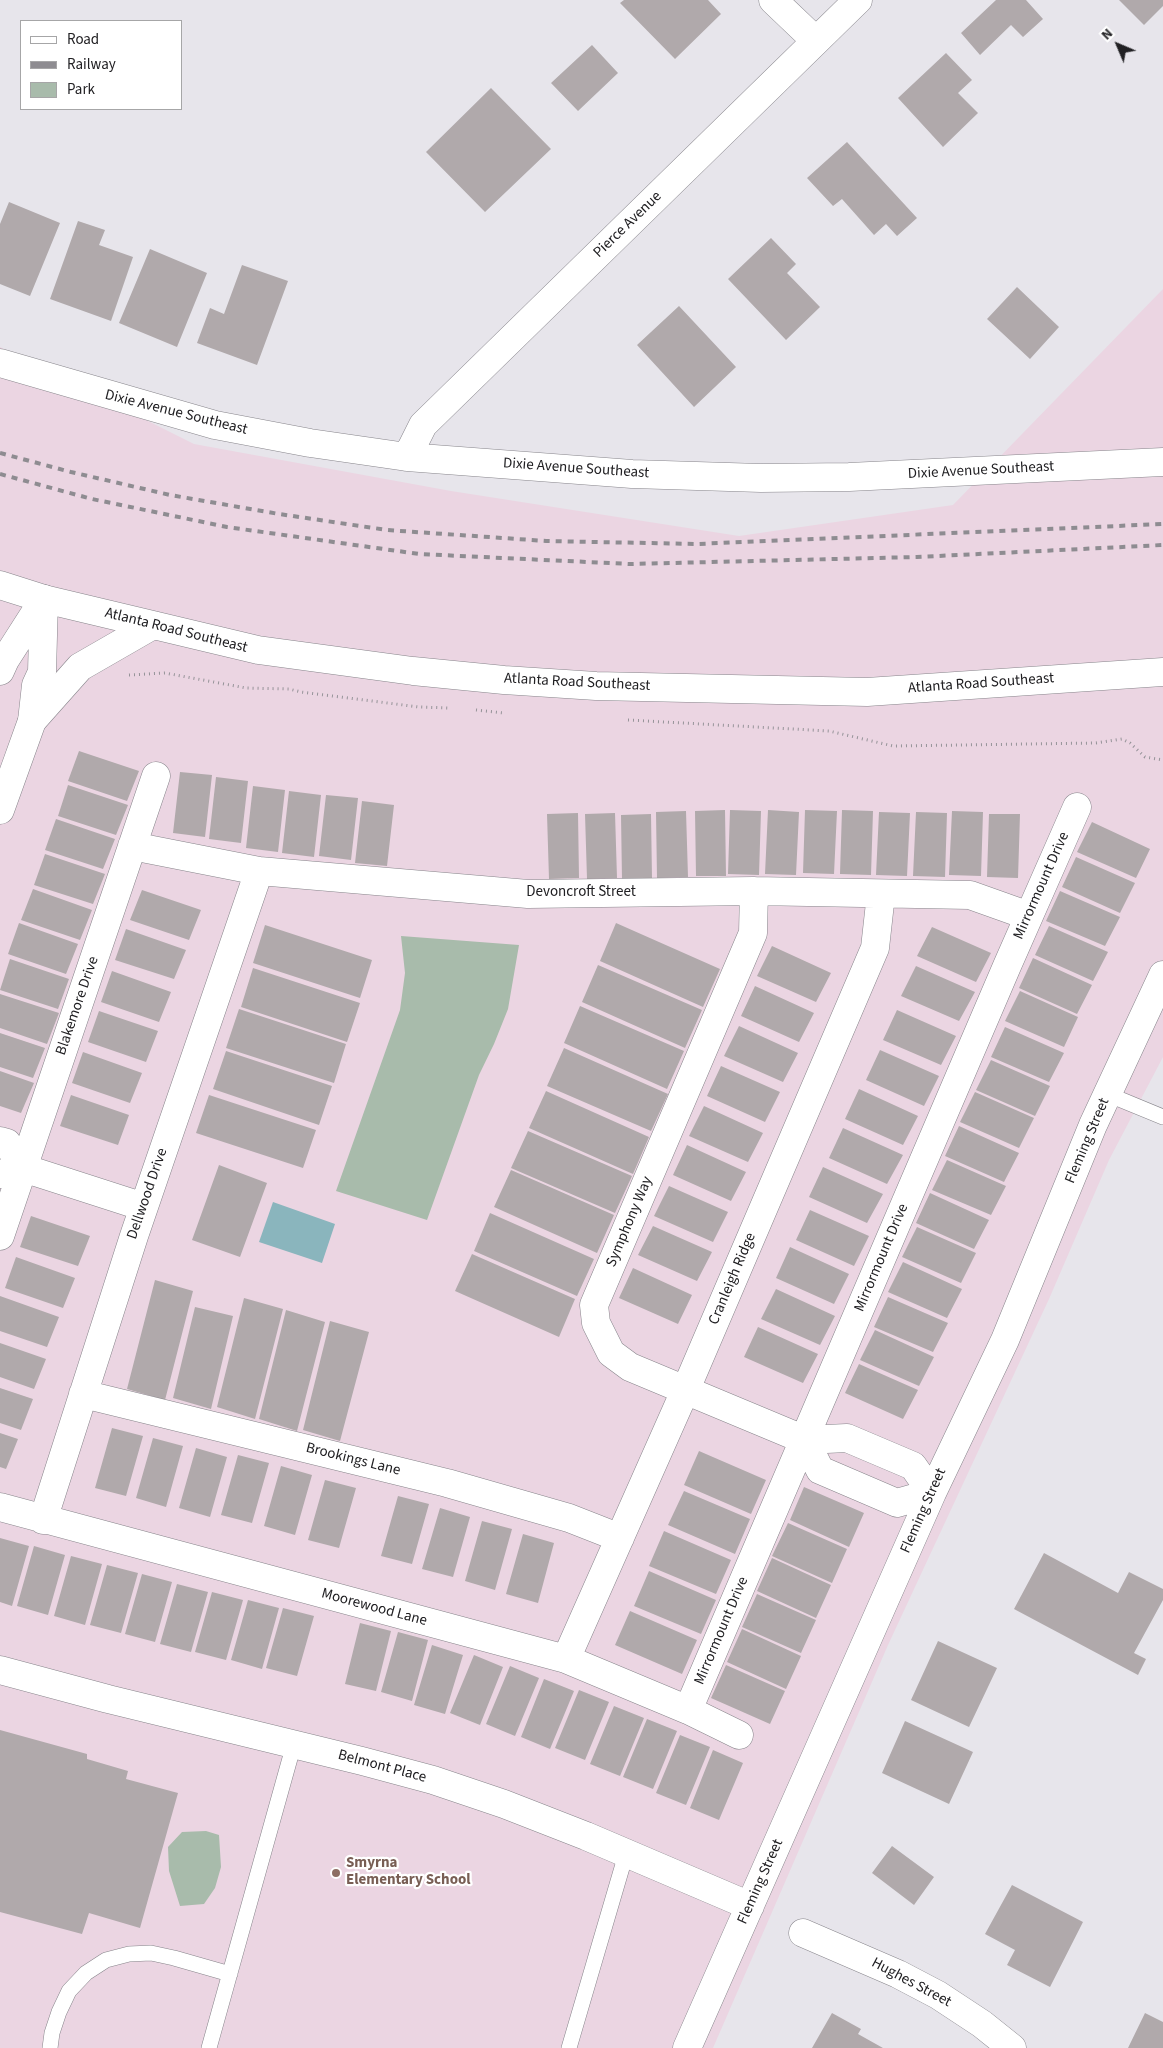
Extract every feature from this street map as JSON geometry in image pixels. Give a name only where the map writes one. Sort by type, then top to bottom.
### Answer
[{"type":"street","points":[[774,0],[816,42]]},
{"type":"street","name":"Pierce Avenue","points":[[407,457],[423,425],[858,0]]},
{"type":"street","name":"Dixie Avenue Southeast","points":[[0,364],[215,425],[310,443],[407,457],[632,474],[761,478],[849,477],[1163,462]]},
{"type":"street","name":"Atlanta Road Southeast","points":[[0,585],[44,599],[258,650],[413,671],[596,686],[867,692],[1163,672]]},
{"type":"street","points":[[0,671],[44,599]]},
{"type":"street","points":[[0,810],[32,721],[36,685],[42,672],[44,599]]},
{"type":"street","points":[[32,721],[80,666],[153,625]]},
{"type":"street","name":"Blakemore Drive","points":[[0,1236],[11,1171],[132,846],[156,776]]},
{"type":"street","name":"Mirrormount Drive","points":[[688,1710],[1077,807]]},
{"type":"street","name":"Devoncroft Street","points":[[132,846],[259,870],[528,894],[754,891],[970,895],[1029,916]]},
{"type":"street","name":"Dellwood Drive","points":[[43,1520],[144,1207],[259,870]]},
{"type":"street","name":"Symphony Way","points":[[754,891],[753,933],[594,1305],[596,1323],[610,1353],[630,1367],[805,1440],[847,1438],[913,1466],[932,1493]]},
{"type":"street","name":"Cranleigh Ridge","points":[[566,1659],[685,1390],[875,948],[881,894]]},
{"type":"street","name":"Fleming Street","points":[[687,2048],[932,1493],[1005,1340],[1108,1094],[1163,975]]},
{"type":"street","points":[[0,1141],[7,1143],[11,1171],[144,1207]]},
{"type":"street","name":"Brookings Lane","points":[[83,1394],[448,1483],[569,1518],[620,1538]]},
{"type":"street","points":[[805,1440],[820,1470],[896,1503],[932,1493]]},
{"type":"street","name":"Moorewood Lane","points":[[0,1507],[566,1659],[688,1710],[739,1735]]},
{"type":"street","name":"Belmont Place","points":[[0,1670],[118,1702],[294,1744],[433,1780],[513,1808],[750,1906]]},
{"type":"street","name":"Hughes Street","points":[[803,1933],[862,1958],[938,1995],[982,2024],[1012,2048]]},
{"type":"lane","points":[[1108,1094],[1163,1117]]},
{"type":"lane","points":[[209,2048],[294,1744]]},
{"type":"lane","points":[[569,2048],[626,1854]]},
{"type":"lane","points":[[50,2048],[56,2019],[69,1991],[86,1973],[106,1960],[129,1954],[152,1954],[174,1958],[230,1974]]},
{"type":"shaded area","points":[[1163,289],[1163,1057],[1109,1160],[1049,1299],[888,1645],[713,2048],[0,2048],[0,347],[194,444],[451,491],[739,536],[953,505]]},
{"type":"green space","points":[[401,936],[519,945],[508,1009],[479,1075],[427,1220],[336,1191],[400,1010],[405,973]]},
{"type":"green space","points":[[206,1831],[219,1835],[221,1867],[215,1888],[204,1904],[180,1906],[169,1871],[168,1847],[182,1832]]},
{"type":"water","points":[[273,1202],[335,1224],[322,1263],[259,1242]]},
{"type":"building","points":[[624,0],[708,0],[721,14],[675,59],[620,3]]},
{"type":"building","points":[[996,0],[1026,0],[1043,19],[1023,37],[1011,25],[980,55],[961,33]]},
{"type":"building","points":[[1119,0],[1163,0],[1163,6],[1144,25]]},
{"type":"building","points":[[592,45],[618,73],[578,111],[551,83]]},
{"type":"building","points":[[946,53],[972,80],[958,93],[978,113],[943,147],[898,98]]},
{"type":"building","points":[[491,88],[551,149],[485,212],[426,152]]},
{"type":"building","points":[[847,142],[917,218],[897,236],[886,224],[874,235],[842,199],[833,206],[807,178]]},
{"type":"building","points":[[9,202],[60,223],[30,296],[0,284],[0,224]]},
{"type":"building","points":[[78,221],[105,230],[99,245],[133,257],[111,321],[50,299]]},
{"type":"building","points":[[771,238],[796,264],[787,273],[820,307],[786,340],[728,279]]},
{"type":"building","points":[[150,249],[207,273],[177,347],[119,323]]},
{"type":"building","points":[[242,265],[288,281],[257,365],[197,343],[210,308],[224,314]]},
{"type":"building","points":[[1017,287],[1059,327],[1030,359],[987,319]]},
{"type":"building","points":[[679,306],[736,367],[694,407],[637,345]]},
{"type":"building","points":[[79,751],[139,771],[127,801],[68,781]]},
{"type":"building","points":[[180,772],[212,775],[205,837],[173,833]]},
{"type":"building","points":[[216,777],[248,781],[241,843],[209,839]]},
{"type":"building","points":[[68,785],[128,805],[116,835],[58,816]]},
{"type":"building","points":[[253,786],[285,790],[278,852],[246,848]]},
{"type":"building","points":[[289,791],[321,795],[314,857],[282,853]]},
{"type":"building","points":[[326,795],[358,798],[351,860],[319,856]]},
{"type":"building","points":[[362,801],[394,805],[387,866],[355,863]]},
{"type":"building","points":[[725,810],[726,876],[696,876],[695,811]]},
{"type":"building","points":[[730,810],[761,811],[759,875],[728,874]]},
{"type":"building","points":[[768,810],[799,812],[796,875],[765,874]]},
{"type":"building","points":[[805,810],[837,811],[834,874],[803,873]]},
{"type":"building","points":[[842,810],[873,811],[871,875],[840,874]]},
{"type":"building","points":[[686,811],[688,877],[657,878],[656,812]]},
{"type":"building","points":[[952,811],[983,812],[981,876],[949,875]]},
{"type":"building","points":[[879,812],[910,813],[907,876],[876,875]]},
{"type":"building","points":[[916,812],[947,813],[945,877],[913,876]]},
{"type":"building","points":[[578,813],[579,878],[549,879],[547,814]]},
{"type":"building","points":[[615,813],[617,878],[587,879],[585,814]]},
{"type":"building","points":[[651,814],[652,879],[622,880],[621,815]]},
{"type":"building","points":[[989,814],[1020,814],[1018,878],[987,877]]},
{"type":"building","points":[[56,819],[115,839],[103,869],[45,850]]},
{"type":"building","points":[[1092,822],[1150,849],[1136,878],[1077,852]]},
{"type":"building","points":[[45,854],[105,874],[93,904],[34,885]]},
{"type":"building","points":[[1076,857],[1135,883],[1120,913],[1062,887]]},
{"type":"building","points":[[33,889],[92,910],[80,940],[21,920]]},
{"type":"building","points":[[142,890],[201,910],[189,940],[130,920]]},
{"type":"building","points":[[1060,891],[1120,917],[1105,946],[1046,921]]},
{"type":"building","points":[[19,923],[78,944],[66,974],[8,954]]},
{"type":"building","points":[[616,923],[720,969],[703,1007],[600,961]]},
{"type":"building","points":[[265,925],[372,960],[360,998],[253,963]]},
{"type":"building","points":[[1049,926],[1108,952],[1093,981],[1035,955]]},
{"type":"building","points":[[932,927],[991,953],[976,982],[917,956]]},
{"type":"building","points":[[126,929],[186,950],[174,979],[115,960]]},
{"type":"building","points":[[772,946],[831,973],[816,1002],[757,976]]},
{"type":"building","points":[[1033,958],[1092,985],[1077,1014],[1019,988]]},
{"type":"building","points":[[10,959],[69,979],[58,1009],[0,990]]},
{"type":"building","points":[[598,965],[702,1010],[685,1048],[582,1002]]},
{"type":"building","points":[[916,966],[975,992],[959,1021],[901,996]]},
{"type":"building","points":[[253,968],[360,1003],[347,1042],[241,1007]]},
{"type":"building","points":[[112,971],[171,992],[159,1022],[101,1002]]},
{"type":"building","points":[[755,986],[814,1013],[799,1042],[741,1016]]},
{"type":"building","points":[[1020,991],[1078,1017],[1064,1047],[1005,1021]]},
{"type":"building","points":[[0,994],[59,1013],[47,1044],[0,1028]]},
{"type":"building","points":[[580,1006],[684,1051],[667,1089],[564,1043]]},
{"type":"building","points":[[239,1009],[346,1044],[334,1083],[226,1048]]},
{"type":"building","points":[[897,1010],[956,1036],[941,1065],[883,1040]]},
{"type":"building","points":[[99,1011],[158,1031],[146,1062],[88,1042]]},
{"type":"building","points":[[739,1026],[798,1053],[783,1082],[724,1056]]},
{"type":"building","points":[[1005,1027],[1064,1053],[1049,1082],[991,1057]]},
{"type":"building","points":[[0,1033],[45,1048],[33,1078],[0,1067]]},
{"type":"building","points":[[564,1048],[668,1094],[651,1131],[547,1086]]},
{"type":"building","points":[[880,1050],[939,1076],[924,1106],[866,1080]]},
{"type":"building","points":[[226,1051],[332,1086],[319,1125],[213,1089]]},
{"type":"building","points":[[83,1052],[142,1073],[130,1103],[72,1083]]},
{"type":"building","points":[[991,1060],[1050,1086],[1035,1116],[976,1090]]},
{"type":"building","points":[[721,1066],[780,1092],[765,1122],[707,1096]]},
{"type":"building","points":[[0,1071],[34,1083],[21,1113],[0,1106]]},
{"type":"building","points":[[859,1089],[918,1116],[903,1145],[845,1119]]},
{"type":"building","points":[[546,1091],[649,1137],[633,1174],[529,1128]]},
{"type":"building","points":[[975,1092],[1034,1118],[1019,1148],[960,1122]]},
{"type":"building","points":[[71,1095],[129,1115],[118,1145],[60,1126]]},
{"type":"building","points":[[209,1095],[316,1130],[303,1168],[196,1133]]},
{"type":"building","points":[[704,1106],[763,1133],[748,1162],[689,1136]]},
{"type":"building","points":[[959,1126],[1019,1153],[1004,1182],[945,1156]]},
{"type":"building","points":[[843,1128],[903,1155],[887,1184],[829,1158]]},
{"type":"building","points":[[528,1131],[632,1176],[615,1213],[511,1168]]},
{"type":"building","points":[[687,1145],[746,1172],[731,1201],[673,1175]]},
{"type":"building","points":[[947,1160],[1006,1186],[991,1215],[932,1190]]},
{"type":"building","points":[[219,1165],[267,1183],[240,1257],[192,1240]]},
{"type":"building","points":[[823,1167],[883,1194],[867,1223],[809,1197]]},
{"type":"building","points":[[511,1170],[614,1215],[597,1253],[494,1207]]},
{"type":"building","points":[[669,1186],[728,1212],[713,1242],[654,1216]]},
{"type":"building","points":[[930,1193],[989,1220],[974,1249],[916,1223]]},
{"type":"building","points":[[810,1210],[869,1236],[854,1266],[796,1240]]},
{"type":"building","points":[[490,1213],[594,1259],[577,1296],[474,1251]]},
{"type":"building","points":[[31,1216],[90,1236],[78,1266],[20,1247]]},
{"type":"building","points":[[653,1226],[712,1252],[697,1281],[638,1255]]},
{"type":"building","points":[[917,1227],[976,1253],[961,1283],[902,1257]]},
{"type":"building","points":[[790,1247],[849,1274],[834,1304],[776,1278]]},
{"type":"building","points":[[472,1254],[575,1299],[559,1337],[455,1291]]},
{"type":"building","points":[[16,1257],[75,1278],[63,1308],[5,1288]]},
{"type":"building","points":[[903,1262],[962,1289],[947,1318],[888,1292]]},
{"type":"building","points":[[633,1268],[692,1295],[678,1324],[619,1298]]},
{"type":"building","points":[[155,1280],[193,1291],[165,1400],[127,1389]]},
{"type":"building","points":[[776,1289],[835,1316],[820,1345],[761,1319]]},
{"type":"building","points":[[0,1296],[59,1317],[47,1347],[0,1331]]},
{"type":"building","points":[[888,1297],[948,1323],[933,1352],[874,1327]]},
{"type":"building","points":[[244,1298],[283,1309],[255,1419],[217,1407]]},
{"type":"building","points":[[195,1307],[233,1316],[211,1409],[173,1398]]},
{"type":"building","points":[[286,1310],[325,1322],[297,1431],[259,1419]]},
{"type":"building","points":[[330,1321],[369,1332],[340,1441],[303,1430]]},
{"type":"building","points":[[758,1327],[818,1354],[803,1383],[744,1357]]},
{"type":"building","points":[[875,1330],[934,1357],[919,1386],[860,1360]]},
{"type":"building","points":[[0,1343],[46,1359],[34,1389],[0,1377]]},
{"type":"building","points":[[859,1364],[918,1390],[903,1419],[845,1393]]},
{"type":"building","points":[[0,1388],[33,1399],[21,1430],[0,1423]]},
{"type":"building","points":[[112,1428],[143,1436],[126,1496],[95,1488]]},
{"type":"building","points":[[0,1433],[18,1439],[6,1469],[0,1467]]},
{"type":"building","points":[[153,1438],[183,1446],[166,1507],[136,1498]]},
{"type":"building","points":[[196,1448],[227,1457],[210,1517],[179,1508]]},
{"type":"building","points":[[699,1451],[766,1480],[751,1514],[684,1485]]},
{"type":"building","points":[[238,1455],[269,1463],[252,1523],[221,1515]]},
{"type":"building","points":[[281,1466],[312,1475],[295,1535],[264,1526]]},
{"type":"building","points":[[325,1480],[356,1488],[339,1548],[308,1540]]},
{"type":"building","points":[[804,1487],[864,1513],[849,1547],[790,1520]]},
{"type":"building","points":[[684,1491],[750,1519],[735,1554],[668,1525]]},
{"type":"building","points":[[398,1496],[429,1504],[412,1564],[381,1556]]},
{"type":"building","points":[[440,1508],[470,1517],[453,1577],[422,1569]]},
{"type":"building","points":[[482,1521],[512,1529],[495,1590],[465,1581]]},
{"type":"building","points":[[788,1523],[847,1549],[832,1583],[772,1556]]},
{"type":"building","points":[[664,1531],[731,1560],[716,1594],[649,1566]]},
{"type":"building","points":[[523,1534],[554,1543],[538,1603],[506,1594]]},
{"type":"building","points":[[0,1538],[29,1546],[12,1606],[0,1602]]},
{"type":"building","points":[[34,1546],[65,1555],[48,1615],[17,1606]]},
{"type":"building","points":[[1044,1553],[1118,1593],[1129,1572],[1163,1589],[1163,1600],[1134,1653],[1146,1659],[1138,1675],[1014,1609]]},
{"type":"building","points":[[71,1556],[102,1564],[85,1625],[54,1616]]},
{"type":"building","points":[[772,1558],[831,1585],[816,1618],[757,1591]]},
{"type":"building","points":[[107,1565],[138,1573],[121,1633],[90,1625]]},
{"type":"building","points":[[649,1571],[716,1600],[701,1634],[634,1606]]},
{"type":"building","points":[[142,1574],[172,1582],[155,1642],[125,1634]]},
{"type":"building","points":[[177,1584],[208,1592],[191,1652],[160,1644]]},
{"type":"building","points":[[212,1592],[243,1600],[226,1660],[195,1652]]},
{"type":"building","points":[[757,1594],[816,1620],[801,1653],[742,1627]]},
{"type":"building","points":[[248,1600],[279,1608],[262,1669],[231,1660]]},
{"type":"building","points":[[283,1608],[314,1616],[297,1676],[266,1668]]},
{"type":"building","points":[[630,1611],[697,1640],[682,1674],[615,1645]]},
{"type":"building","points":[[360,1623],[391,1631],[376,1691],[345,1684]]},
{"type":"building","points":[[742,1629],[801,1656],[786,1689],[727,1662]]},
{"type":"building","points":[[398,1632],[428,1640],[412,1701],[381,1692]]},
{"type":"building","points":[[938,1641],[997,1668],[969,1727],[911,1700]]},
{"type":"building","points":[[432,1645],[463,1655],[445,1714],[414,1705]]},
{"type":"building","points":[[474,1655],[503,1667],[480,1725],[450,1713]]},
{"type":"building","points":[[726,1665],[785,1691],[770,1724],[711,1698]]},
{"type":"building","points":[[510,1666],[539,1678],[515,1736],[486,1724]]},
{"type":"building","points":[[544,1679],[574,1691],[550,1749],[521,1737]]},
{"type":"building","points":[[579,1690],[609,1702],[585,1760],[555,1748]]},
{"type":"building","points":[[614,1706],[644,1718],[620,1776],[590,1764]]},
{"type":"building","points":[[647,1719],[677,1731],[653,1789],[623,1777]]},
{"type":"building","points":[[905,1721],[973,1752],[949,1804],[882,1773]]},
{"type":"building","points":[[0,1730],[87,1754],[87,1759],[128,1771],[126,1779],[178,1793],[140,1928],[89,1913],[82,1934],[0,1912]]},
{"type":"building","points":[[680,1735],[710,1747],[686,1805],[656,1793]]},
{"type":"building","points":[[713,1750],[743,1763],[719,1820],[690,1808]]},
{"type":"building","points":[[892,1846],[934,1877],[914,1905],[872,1873]]},
{"type":"building","points":[[1012,1885],[1083,1922],[1050,1987],[1007,1965],[1015,1950],[985,1934]]},
{"type":"building","points":[[832,2013],[861,2029],[858,2034],[883,2048],[812,2048]]},
{"type":"building","points":[[1145,2013],[1163,2022],[1163,2048],[1128,2048]]},
{"type":"railway","points":[[0,453],[170,495],[279,514],[387,530],[546,541],[697,544],[1163,524]]},
{"type":"railway","points":[[0,474],[92,499],[227,527],[419,554],[630,564],[917,557],[1163,545]]},
{"type":"place","name":"Smyrna Elementary School","points":[[336,1873]]}]
